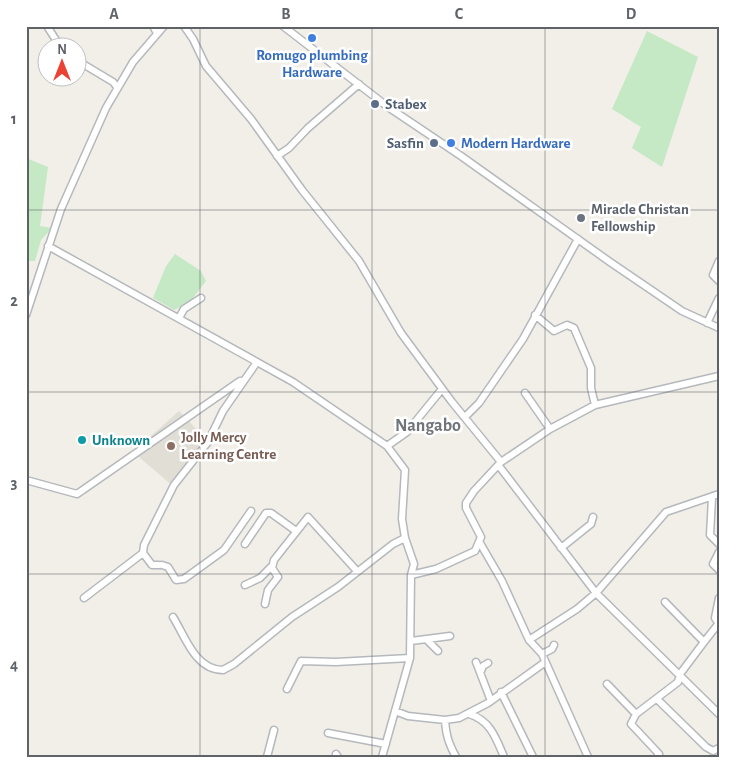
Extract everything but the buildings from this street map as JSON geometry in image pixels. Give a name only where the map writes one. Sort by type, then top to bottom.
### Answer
[{"type":"street","points":[[47,26],[55,38]]},
{"type":"street","points":[[153,26],[158,33]]},
{"type":"street","points":[[26,315],[61,209],[117,87],[133,62],[164,26]]},
{"type":"street","points":[[184,26],[193,39],[206,66],[251,119],[359,261],[401,333],[561,548],[596,593],[719,714]]},
{"type":"street","points":[[283,26],[388,107],[578,239],[682,311],[719,328]]},
{"type":"street","points":[[88,67],[113,82],[117,87]]},
{"type":"street","points":[[278,156],[359,84]]},
{"type":"street","points":[[465,417],[479,403],[523,338],[578,239]]},
{"type":"street","points":[[48,246],[293,382],[387,446],[405,470],[402,519],[405,538],[414,564],[411,575],[410,658],[382,757]]},
{"type":"street","points":[[719,261],[713,276],[719,281]]},
{"type":"street","points":[[179,318],[184,309],[201,298]]},
{"type":"street","points":[[707,323],[719,298]]},
{"type":"street","points":[[535,315],[554,331],[567,325],[574,328],[591,368],[591,388],[595,405]]},
{"type":"street","points":[[84,598],[142,553],[144,545],[174,485],[208,442],[222,411],[243,379],[257,362]]},
{"type":"street","points":[[411,575],[436,569],[464,558],[475,551],[481,537],[466,508],[466,503],[474,491],[500,464],[550,429],[595,405],[719,376]]},
{"type":"street","points":[[26,480],[77,494],[243,379]]},
{"type":"street","points":[[387,446],[407,432],[442,389]]},
{"type":"street","points":[[525,393],[550,429]]},
{"type":"street","points":[[529,640],[577,609],[596,593],[666,512],[712,498],[719,494]]},
{"type":"street","points":[[712,498],[710,535],[719,544]]},
{"type":"street","points":[[142,553],[152,566],[168,567],[176,580],[184,579],[224,550],[251,511]]},
{"type":"street","points":[[245,544],[266,514],[271,514],[296,531]]},
{"type":"street","points":[[245,585],[260,578],[272,566],[305,519],[310,517],[357,571]]},
{"type":"street","points":[[561,548],[590,524],[593,517]]},
{"type":"street","points":[[172,617],[194,654],[211,667],[223,670],[234,664],[292,617],[338,587],[393,544],[405,538]]},
{"type":"street","points":[[480,543],[502,580],[529,640],[542,654],[588,757]]},
{"type":"street","points":[[719,552],[713,564],[719,570]]},
{"type":"street","points":[[265,604],[268,590],[278,577],[272,566]]},
{"type":"street","points":[[657,757],[659,754],[631,724],[636,714],[681,678],[680,674],[719,624],[715,618],[719,598]]},
{"type":"street","points":[[665,602],[704,642]]},
{"type":"street","points":[[411,641],[450,636]]},
{"type":"street","points":[[427,640],[438,651]]},
{"type":"street","points":[[542,654],[552,649],[554,645]]},
{"type":"street","points":[[288,689],[301,661],[336,662],[410,658]]},
{"type":"street","points":[[476,662],[491,701]]},
{"type":"street","points":[[395,711],[408,716],[445,720],[459,718],[491,701],[544,662]]},
{"type":"street","points":[[481,671],[483,666],[488,663]]},
{"type":"street","points":[[608,684],[636,714]]},
{"type":"street","points":[[501,692],[533,757]]},
{"type":"street","points":[[657,699],[706,748],[713,751],[719,748]]},
{"type":"street","points":[[469,714],[478,716],[487,723],[504,757]]},
{"type":"street","points":[[445,720],[446,737],[456,757]]},
{"type":"street","points":[[267,757],[274,730]]},
{"type":"street","points":[[328,733],[386,744]]},
{"type":"shaded area","name":"Jolly Mercy Learning Centre","points":[[179,411],[208,441],[173,486],[133,452]]},
{"type":"green space","points":[[647,31],[698,57],[662,167],[632,148],[641,127],[612,109]]},
{"type":"green space","points":[[26,158],[48,167],[40,226],[52,228],[41,240],[35,261],[26,261]]},
{"type":"green space","points":[[175,254],[201,271],[206,281],[189,303],[174,310],[153,298],[166,266]]},
{"type":"place","name":"Romugo plumbing Hardware","points":[[312,38]]},
{"type":"place","name":"Stabex","points":[[375,104]]},
{"type":"place","name":"Sasfin","points":[[434,143]]},
{"type":"place","name":"Modern Hardware","points":[[451,143]]},
{"type":"place","name":"Miracle Christan Fellowship","points":[[581,218]]},
{"type":"place","name":"Unknown","points":[[82,440]]},
{"type":"place","name":"Jolly Mercy Learning Centre","points":[[171,446]]},
{"type":"district","name":"Nangabo","points":[[428,426]]}]
